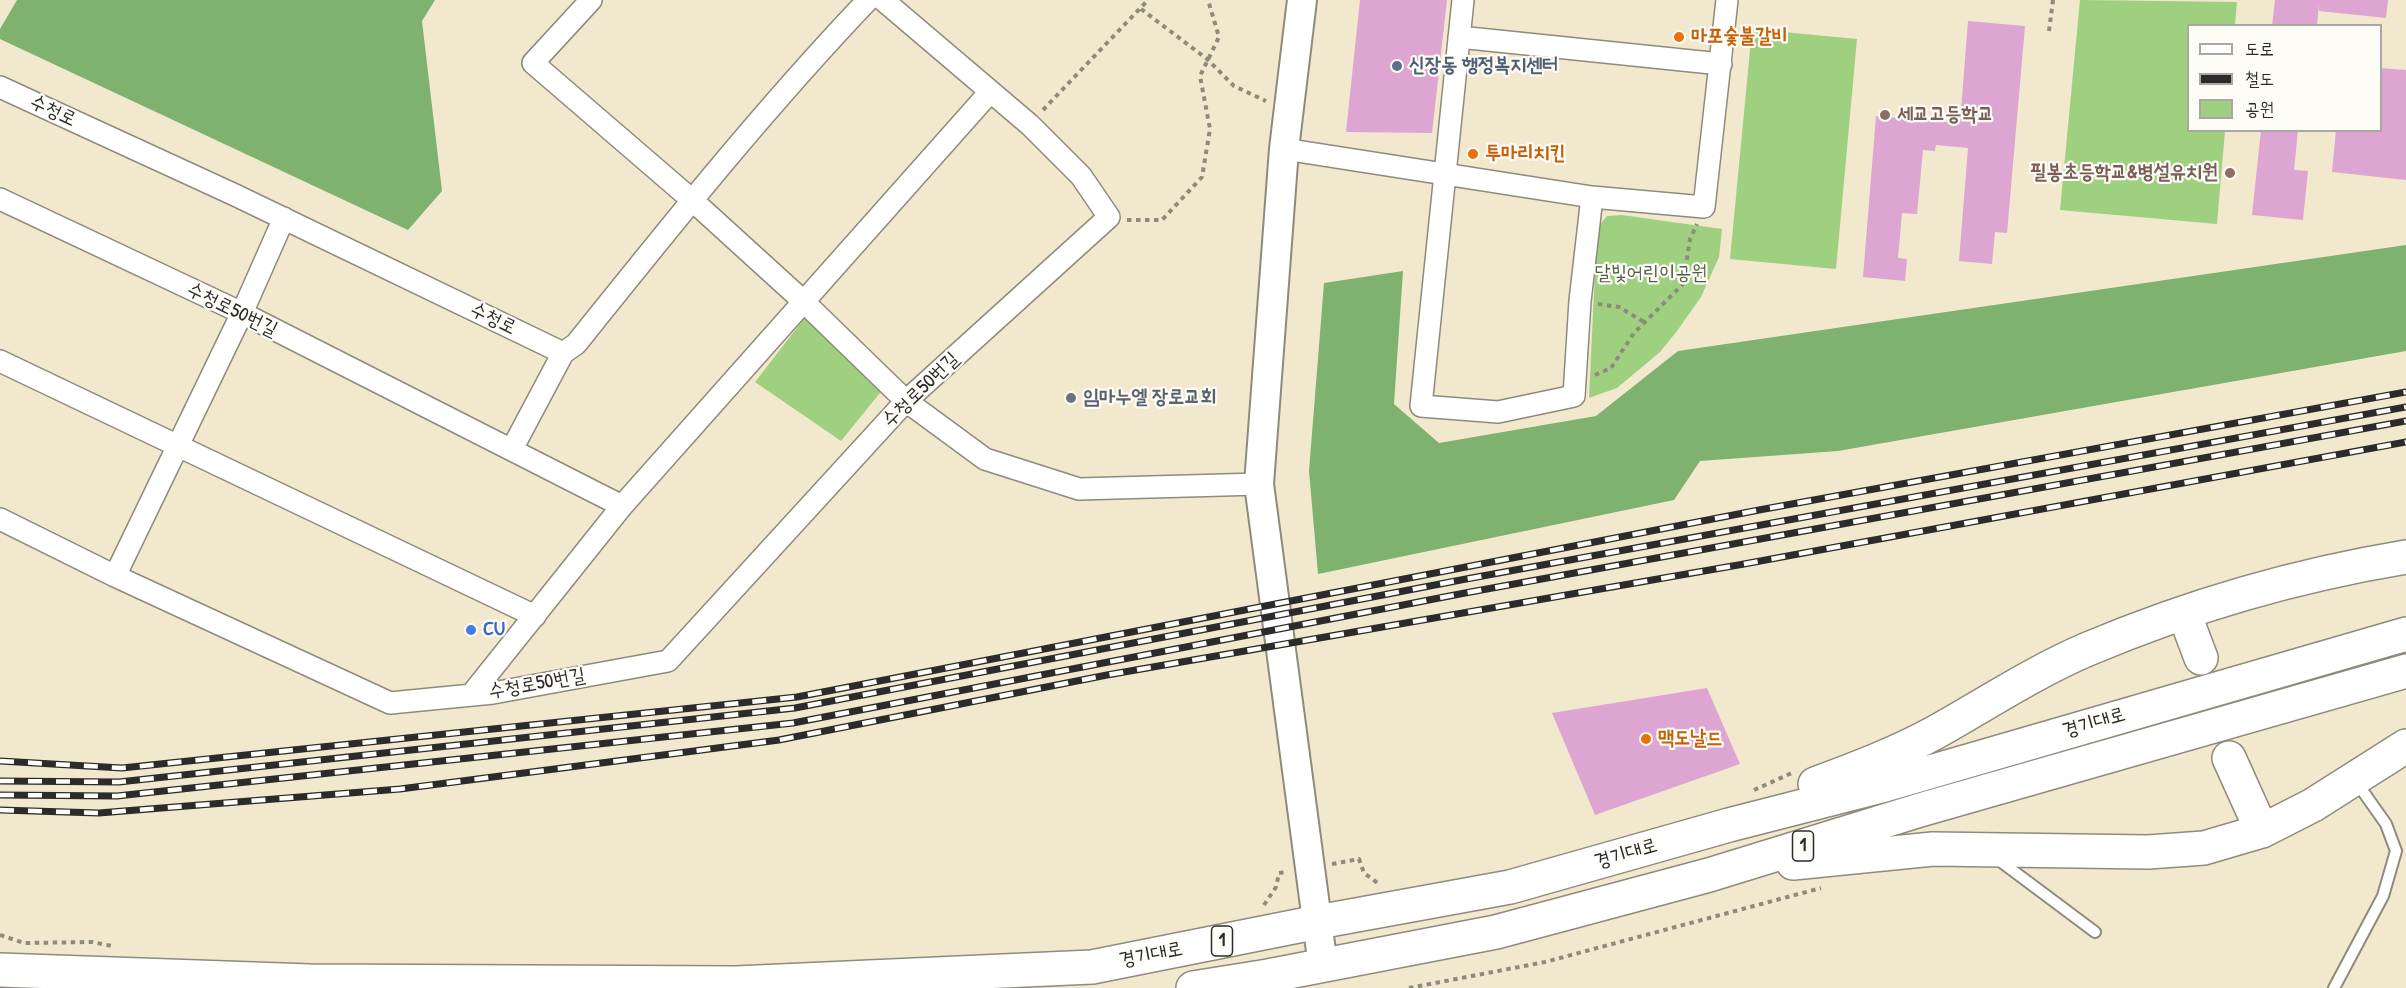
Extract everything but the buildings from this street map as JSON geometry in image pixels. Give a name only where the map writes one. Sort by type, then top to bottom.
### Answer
[{"type":"main road","points":[[1729,825],[1775,799],[1848,772],[1934,733],[2019,683],[2086,650],[2184,613],[2248,592],[2339,568],[2406,557]]},
{"type":"main road","points":[[2184,613],[2201,658]]},
{"type":"main road","name":"경기대로","points":[[0,970],[310,981],[736,983],[1092,967],[1510,887],[1729,825],[1885,785],[2406,634]]},
{"type":"main road","name":"경기대로","points":[[1193,988],[1269,982],[1323,966],[1496,932],[1738,867],[1920,810],[2406,671]]},
{"type":"main road","points":[[1738,867],[1847,859],[1933,849],[2148,852],[2204,848],[2262,831],[2313,805],[2406,746]]},
{"type":"main road","points":[[2229,758],[2262,831]]},
{"type":"street","points":[[591,0],[533,63],[693,200],[803,301],[906,401],[985,459],[1079,489],[1259,484]]},
{"type":"street","points":[[512,449],[563,353],[576,344],[812,58],[867,0]]},
{"type":"street","points":[[883,0],[1030,125],[1081,176],[1109,217]]},
{"type":"street","points":[[1302,0],[1284,149],[1259,484],[1323,966]]},
{"type":"street","points":[[1463,0],[1421,406],[1498,412],[1574,396],[1580,301],[1592,197]]},
{"type":"street","points":[[1284,149],[1592,197],[1704,207],[1727,0]]},
{"type":"street","points":[[1460,37],[1720,63]]},
{"type":"street","name":"수청로","points":[[0,87],[284,218],[563,353]]},
{"type":"street","name":"수청로50번길","points":[[471,695],[622,506],[990,92]]},
{"type":"street","name":"수청로50번길","points":[[0,200],[242,314],[622,506]]},
{"type":"street","name":"수청로50번길","points":[[0,519],[115,576],[390,703],[471,695],[668,662],[906,401],[1109,217]]},
{"type":"street","points":[[115,576],[242,314],[284,218]]},
{"type":"street","points":[[0,361],[534,616]]},
{"type":"lane","points":[[2334,988],[2383,896],[2396,851],[2386,824],[2354,779]]},
{"type":"lane","points":[[1983,850],[2095,932]]},
{"type":"path","points":[[1030,125],[1148,0]]},
{"type":"path","points":[[1109,217],[1129,220],[1162,220],[1202,177],[1210,129],[1200,76],[1219,37],[1208,0]]},
{"type":"path","points":[[2049,31],[2053,0]]},
{"type":"path","points":[[1141,9],[1207,59],[1234,86],[1288,112]]},
{"type":"path","points":[[1576,384],[1611,368],[1634,333],[1683,284],[1690,239],[1704,207]]},
{"type":"path","points":[[1580,301],[1619,307],[1644,322]]},
{"type":"path","points":[[1750,791],[1805,768]]},
{"type":"path","points":[[1359,859],[1364,873],[1382,885]]},
{"type":"path","points":[[1260,908],[1276,887],[1279,873]]},
{"type":"path","points":[[1409,988],[1545,962],[1830,886]]},
{"type":"path","points":[[0,935],[24,943],[92,942],[123,949]]},
{"type":"green space","points":[[17,0],[435,0],[422,21],[442,191],[408,230],[0,39],[0,29]]},
{"type":"green space","points":[[2080,0],[2237,2],[2235,24],[2187,24],[2187,132],[2225,132],[2217,224],[2060,210]]},
{"type":"green space","points":[[1752,29],[1857,39],[1836,269],[1730,259]]},
{"type":"green space","name":"달빛어린이공원","points":[[1622,215],[1722,229],[1719,257],[1701,297],[1660,352],[1617,388],[1589,398],[1597,228],[1607,216]]},
{"type":"green space","points":[[2406,245],[2406,351],[1838,451],[1700,461],[1674,500],[1318,574],[1309,471],[1324,283],[1403,271],[1394,404],[1439,443],[1596,416],[1678,351]]},
{"type":"green space","points":[[810,311],[888,383],[841,441],[755,382]]},
{"type":"railway","points":[[0,761],[122,768],[797,697],[1759,510],[2406,392]]},
{"type":"railway","points":[[0,781],[119,782],[795,708],[1466,579],[2406,407]]},
{"type":"railway","points":[[0,795],[117,796],[793,723],[1465,593],[2406,421]]},
{"type":"railway","points":[[0,810],[99,813],[400,789],[779,740],[1107,675],[1744,564],[2406,442]]},
{"type":"place","name":"마포숯불갈비","points":[[1679,37]]},
{"type":"place","name":"신장동 행정복지센터","points":[[1397,66]]},
{"type":"place","name":"세교고등학교","points":[[1885,115]]},
{"type":"place","name":"투마리치킨","points":[[1473,154]]},
{"type":"place","name":"필봉초등학교&병설유치원","points":[[2230,173]]},
{"type":"place","name":"임마누엘 장로교회","points":[[1071,398]]},
{"type":"place","name":"CU","points":[[471,630]]},
{"type":"place","name":"맥도날드","points":[[1646,739]]}]
